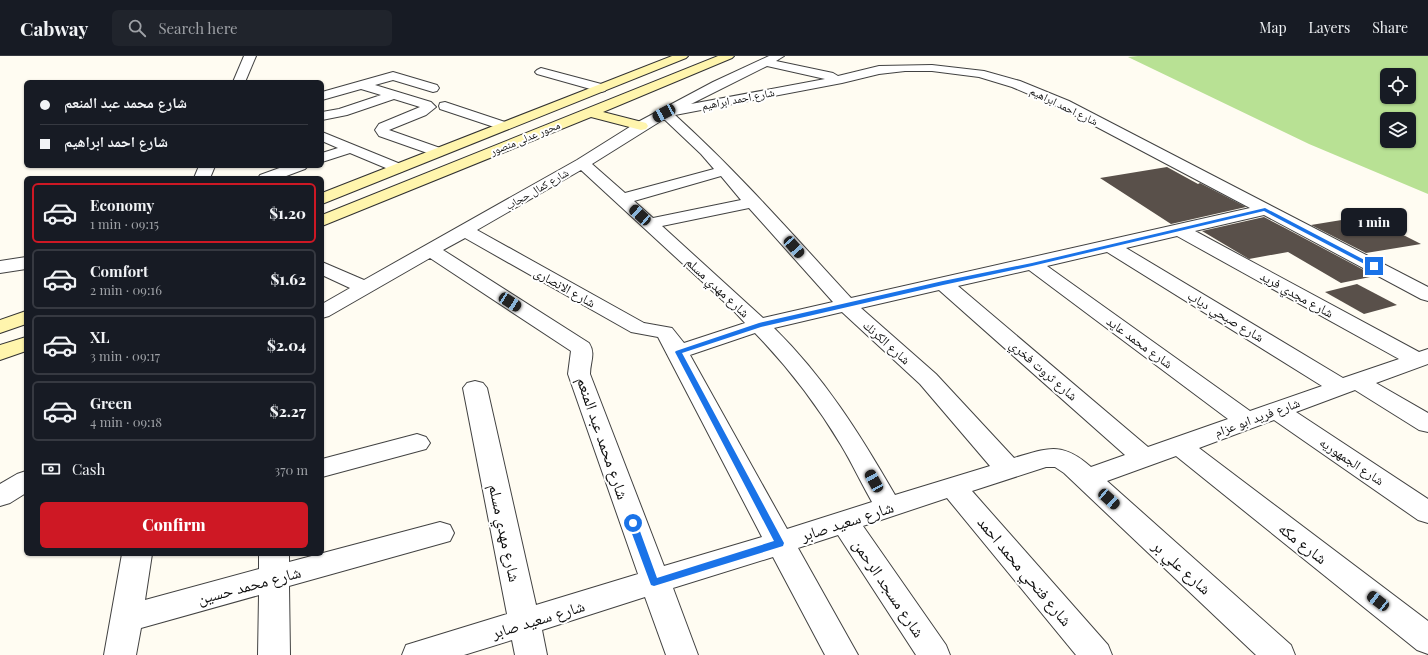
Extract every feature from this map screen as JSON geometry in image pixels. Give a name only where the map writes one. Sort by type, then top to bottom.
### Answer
[{"type":"main road","name":"محور عدلى منصور","points":[[324,198],[682,56]]},
{"type":"main road","name":"محور عدلى منصور","points":[[324,220],[728,56]]},
{"type":"main road","points":[[589,112],[641,126]]},
{"type":"main road","points":[[0,327],[24,318]]},
{"type":"main road","points":[[0,353],[24,343]]},
{"type":"street","points":[[240,80],[250,56]]},
{"type":"street","name":"شارع كمال حجاب","points":[[324,311],[582,163],[664,113],[778,56]]},
{"type":"street","points":[[759,65],[842,79]]},
{"type":"street","points":[[759,65],[819,83]]},
{"type":"street","name":"شارع احمد ابراهيم","points":[[664,113],[842,79],[879,70],[932,68],[980,74],[1016,84],[1064,104],[1428,295]]},
{"type":"street","points":[[541,72],[600,88]]},
{"type":"street","points":[[324,95],[395,76],[433,88]]},
{"type":"street","points":[[362,85],[429,107],[427,110],[384,127],[382,130],[384,133],[438,152]]},
{"type":"street","points":[[324,116],[342,112],[394,95]]},
{"type":"street","points":[[445,106],[503,126]]},
{"type":"street","name":"شارع الكرنك","points":[[664,113],[706,151],[723,171],[754,202],[846,305],[928,379],[1008,470]]},
{"type":"street","points":[[324,137],[398,168]]},
{"type":"street","points":[[324,157],[351,148]]},
{"type":"street","name":"شارع مهدي مسلم","points":[[582,163],[778,344],[815,388],[852,442],[888,507]]},
{"type":"street","points":[[272,176],[294,168]]},
{"type":"street","points":[[622,199],[723,171]]},
{"type":"street","points":[[649,224],[754,202]]},
{"type":"street","points":[[842,655],[780,543],[674,344],[1265,210]]},
{"type":"street","name":"شارع مجدي فريد","points":[[1178,229],[1424,358]]},
{"type":"street","name":"شارع الانصارى","points":[[464,230],[638,328],[665,332],[674,344]]},
{"type":"street","name":"شارع صبحي دياب","points":[[1110,246],[1348,384],[1428,424]]},
{"type":"street","name":"شارع محمد عبد المنعم","points":[[430,250],[581,348],[582,356],[578,368],[579,374],[682,655]]},
{"type":"street","points":[[0,266],[24,263]]},
{"type":"street","name":"شارع محمد عايد","points":[[1032,264],[1247,420]]},
{"type":"street","points":[[324,269],[365,287]]},
{"type":"street","name":"شارع ثروت فخري","points":[[943,283],[1144,458]]},
{"type":"street","name":"شارع فريد ابو عزام","points":[[1086,479],[1247,420],[1424,358]]},
{"type":"street","name":"شارع مهدي مسلم","points":[[475,388],[531,655]]},
{"type":"street","name":"شارع الجمهوريه","points":[[1276,410],[1428,513]]},
{"type":"street","points":[[324,467],[417,443]]},
{"type":"street","name":"شارع مكه","points":[[1178,445],[1428,640]]},
{"type":"street","name":"شارع سعيد صابر","points":[[418,655],[524,624],[780,543],[888,507],[1052,457],[1067,461],[1086,479]]},
{"type":"street","name":"شارع علي بر","points":[[1086,479],[1279,655]]},
{"type":"street","points":[[0,496],[24,482]]},
{"type":"street","name":"شارع فتحي محمد احمد","points":[[953,487],[1096,655]]},
{"type":"street","name":"شارع مسجد الرحمن","points":[[844,521],[934,655]]},
{"type":"street","name":"شارع محمد حسين","points":[[126,618],[274,566],[440,533]]},
{"type":"street","points":[[120,655],[137,556]]},
{"type":"street","points":[[274,566],[274,655]]},
{"type":"green space","points":[[1428,56],[1428,194],[1309,144],[1128,57]]},
{"type":"building","points":[[1167,167],[1246,207],[1171,224],[1100,178]]},
{"type":"building","points":[[1366,216],[1421,244],[1366,253],[1311,225]]},
{"type":"building","points":[[1264,217],[1375,276],[1341,283],[1288,252],[1249,259],[1202,231]]},
{"type":"building","points":[[1357,284],[1397,305],[1364,314],[1325,292]]},
{"type":"route","points":[[633,523],[654,582],[780,543],[678,352],[759,325],[1265,210],[1374,266]]}]
